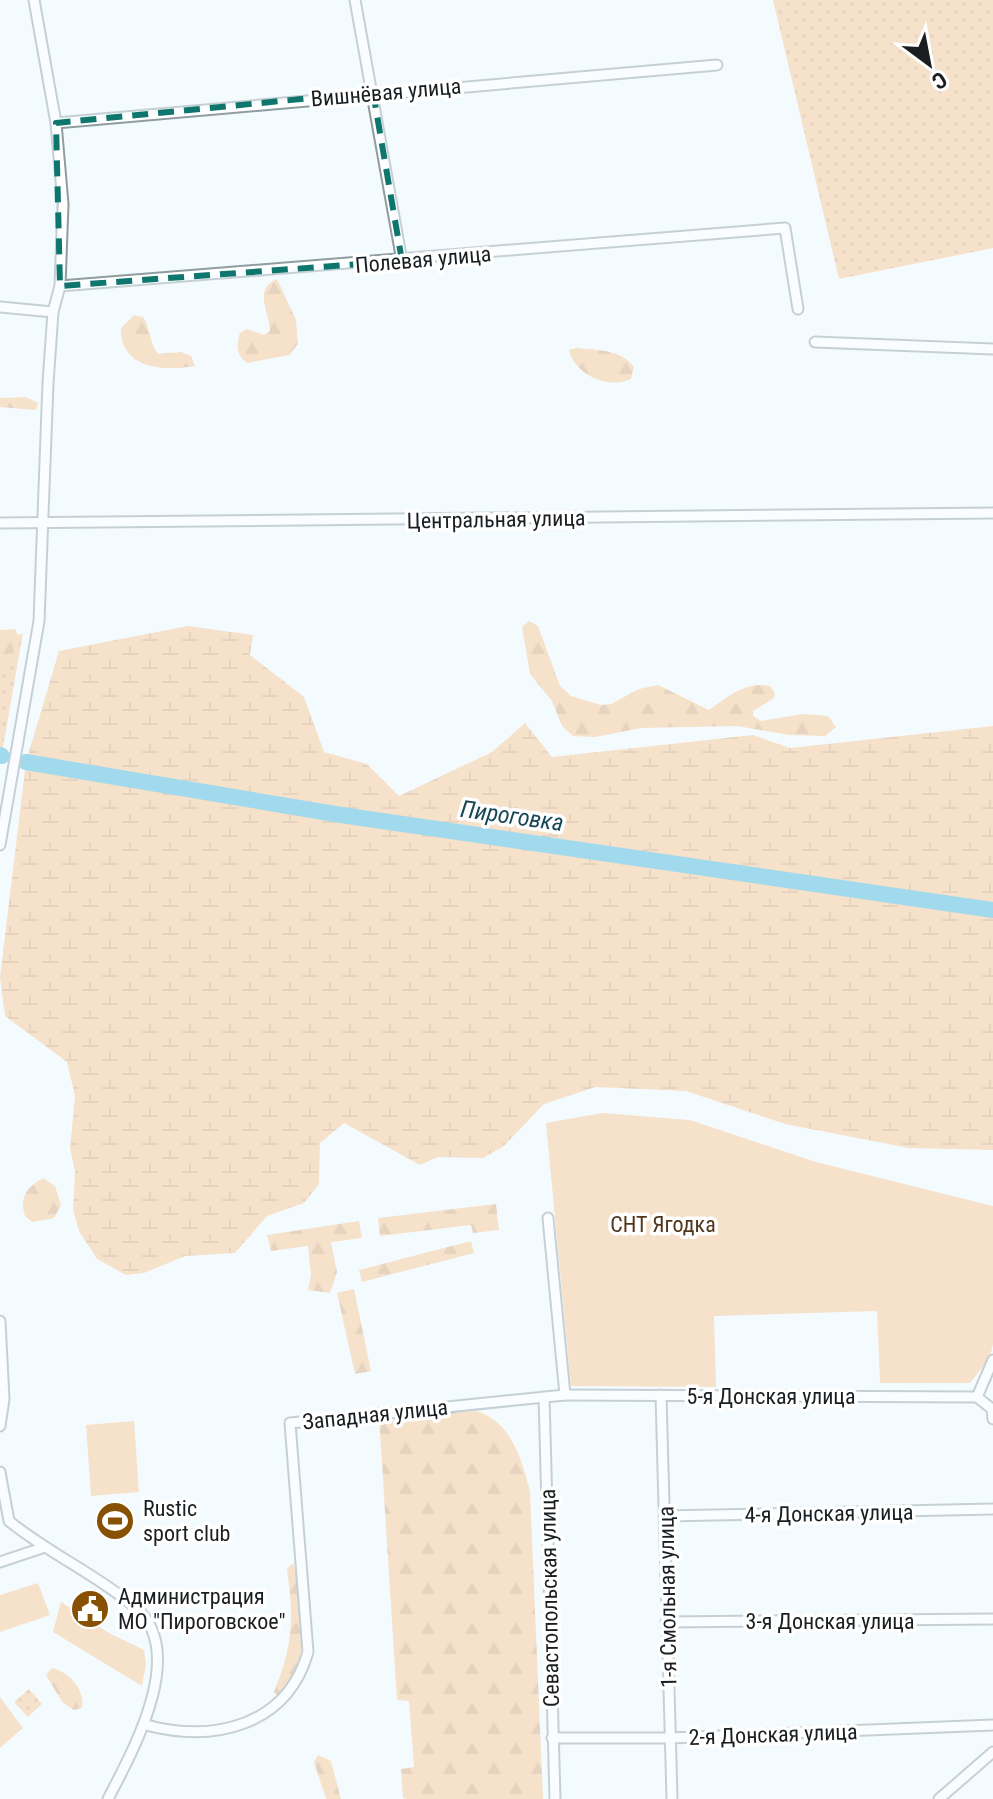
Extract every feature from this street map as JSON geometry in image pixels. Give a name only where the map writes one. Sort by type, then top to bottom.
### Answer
[{"type":"street","points":[[0,845],[39,621],[41,521],[53,312],[60,286],[63,204],[56,123],[34,0]]},
{"type":"street","points":[[355,0],[402,261]]},
{"type":"street","name":"Вишнёвая улица","points":[[56,123],[373,92],[717,65]]},
{"type":"street","name":"Полевая улица","points":[[60,286],[785,228],[798,309]]},
{"type":"street","points":[[0,307],[53,312]]},
{"type":"street","points":[[815,342],[993,349]]},
{"type":"street","name":"Центральная улица","points":[[0,523],[246,523],[993,513]]},
{"type":"street","points":[[548,1218],[565,1395]]},
{"type":"street","points":[[0,1321],[4,1399],[0,1426]]},
{"type":"street","points":[[993,1360],[977,1397],[992,1409],[993,1419]]},
{"type":"street","name":"5-я Донская улица","points":[[565,1395],[977,1397]]},
{"type":"street","name":"Западная улица","points":[[146,1725],[211,1732],[247,1723],[279,1699],[304,1665],[308,1652],[290,1423],[565,1395]]},
{"type":"street","name":"1-я Смольная улица","points":[[661,1395],[672,1799]]},
{"type":"street","name":"Севастопольская улица","points":[[544,1397],[555,1799]]},
{"type":"street","points":[[0,1472],[4,1511],[9,1521],[42,1548],[134,1606],[145,1618],[156,1651],[156,1673],[146,1725],[108,1799]]},
{"type":"street","name":"4-я Донская улица","points":[[665,1516],[993,1509]]},
{"type":"street","points":[[0,1562],[42,1548]]},
{"type":"street","name":"3-я Донская улица","points":[[666,1622],[993,1619]]},
{"type":"street","name":"2-я Донская улица","points":[[552,1738],[670,1738],[993,1725]]},
{"type":"street","points":[[939,1799],[993,1752]]},
{"type":"highlighted area","points":[[373,92],[402,261],[60,286],[56,123]]},
{"type":"green space","points":[[773,0],[993,0],[993,248],[839,279]]},
{"type":"green space","points":[[277,279],[296,320],[298,344],[289,355],[248,363],[238,350],[240,333],[247,329],[264,335],[270,331],[264,295],[270,283]]},
{"type":"green space","points":[[134,315],[143,317],[158,354],[181,352],[191,356],[195,366],[158,367],[136,360],[123,342],[121,328]]},
{"type":"green space","points":[[576,348],[622,357],[634,367],[631,379],[612,382],[593,378],[572,359],[569,350]]},
{"type":"green space","points":[[26,397],[38,403],[36,410],[0,407],[0,398]]},
{"type":"green space","points":[[529,621],[538,626],[560,686],[571,696],[601,705],[611,704],[639,689],[658,685],[709,710],[745,688],[770,686],[775,693],[774,698],[753,711],[753,716],[761,721],[803,714],[828,716],[836,727],[825,736],[789,735],[737,726],[641,728],[595,737],[573,736],[562,726],[552,701],[530,674],[522,627]]},
{"type":"green space","points":[[188,626],[253,635],[250,655],[304,697],[324,752],[367,764],[399,796],[492,752],[525,723],[552,757],[753,735],[790,748],[993,726],[993,1150],[909,1148],[785,1124],[686,1091],[595,1087],[544,1104],[504,1146],[483,1158],[438,1157],[420,1165],[344,1123],[320,1143],[319,1184],[304,1203],[267,1216],[235,1253],[185,1256],[144,1273],[126,1275],[97,1259],[79,1231],[73,1210],[75,1172],[70,1148],[75,1096],[67,1062],[5,1016],[0,977],[26,762],[59,651]]},
{"type":"green space","points":[[15,629],[20,640],[0,667],[0,630]]},
{"type":"green space","points":[[23,633],[0,764],[0,643]]},
{"type":"green space","name":"СНТ Ягодка","points":[[602,1113],[690,1120],[816,1162],[993,1206],[993,1344],[990,1358],[970,1383],[880,1383],[877,1311],[714,1316],[716,1387],[571,1386],[546,1123]]},
{"type":"green space","points":[[43,1178],[55,1186],[61,1205],[54,1218],[32,1222],[25,1216],[24,1198],[29,1189]]},
{"type":"green space","points":[[496,1204],[499,1230],[473,1233],[471,1225],[380,1236],[378,1218]]},
{"type":"green space","points":[[359,1221],[362,1238],[331,1242],[337,1272],[330,1293],[308,1290],[311,1275],[308,1246],[271,1251],[267,1235]]},
{"type":"green space","points":[[471,1241],[474,1253],[362,1282],[359,1270]]},
{"type":"green space","points":[[354,1289],[371,1371],[355,1374],[337,1293]]},
{"type":"green space","points":[[477,1411],[499,1424],[507,1433],[519,1454],[530,1491],[543,1799],[407,1799],[403,1798],[401,1769],[414,1767],[409,1701],[397,1700],[379,1417]]},
{"type":"green space","points":[[134,1421],[139,1492],[91,1496],[86,1425]]},
{"type":"green space","points":[[293,1563],[303,1614],[301,1651],[289,1683],[277,1695],[274,1692],[290,1632],[287,1569]]},
{"type":"green space","points":[[38,1583],[50,1615],[0,1632],[0,1595]]},
{"type":"green space","points":[[61,1602],[109,1633],[144,1650],[146,1664],[142,1686],[53,1632]]},
{"type":"green space","points":[[52,1668],[74,1682],[81,1694],[82,1708],[74,1710],[62,1702],[46,1675]]},
{"type":"green space","points":[[29,1689],[42,1704],[28,1717],[14,1702]]},
{"type":"green space","points":[[0,1697],[23,1728],[0,1748]]},
{"type":"green space","points":[[318,1755],[331,1761],[341,1799],[326,1799],[314,1762]]},
{"type":"waterway","name":"Пироговка","points":[[26,762],[341,815],[993,910]]},
{"type":"place","name":"Rustic sport club","points":[[115,1521]]},
{"type":"place","name":"Администрация МО \"Пироговское\"","points":[[90,1609]]}]
